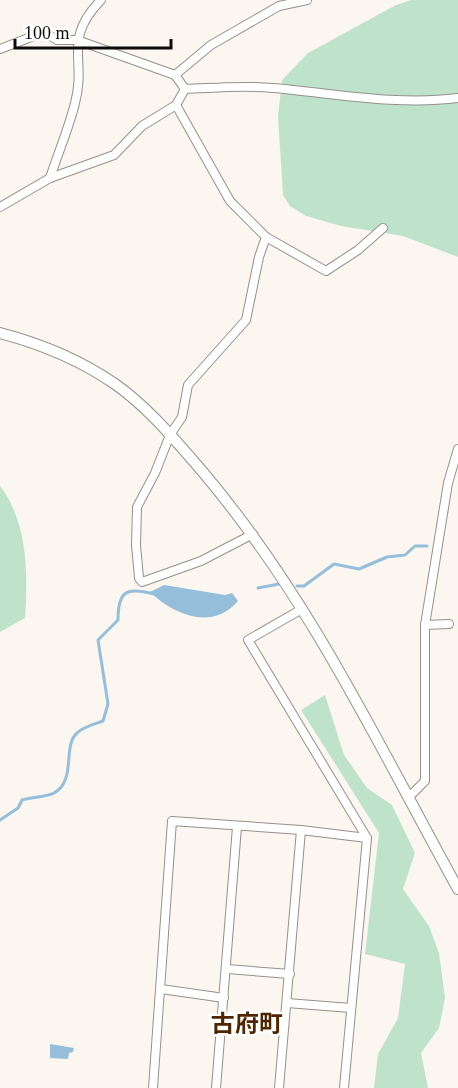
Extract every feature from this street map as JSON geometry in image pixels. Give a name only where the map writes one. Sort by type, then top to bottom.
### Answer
[{"type":"street","points":[[50,178],[76,101],[79,59],[76,40],[82,24],[100,0]]},
{"type":"street","points":[[175,75],[212,45],[279,6],[307,0]]},
{"type":"street","points":[[0,49],[44,33],[57,40],[76,40],[175,75],[185,89]]},
{"type":"street","points":[[185,89],[270,88],[393,98],[440,100],[458,98]]},
{"type":"street","points":[[0,207],[50,178],[114,155],[142,126],[176,105],[185,89]]},
{"type":"street","points":[[176,105],[230,201],[267,237],[326,272],[358,250],[383,228]]},
{"type":"street","points":[[253,534],[201,561],[142,582],[136,545],[137,507],[155,473],[170,435],[182,417],[188,386],[246,320],[259,257],[267,237]]},
{"type":"street","points":[[0,333],[37,342],[76,360],[117,386],[170,435],[253,534],[302,609],[372,726],[458,889]]},
{"type":"street","points":[[408,798],[425,781],[425,625],[448,483],[458,449]]},
{"type":"street","points":[[302,609],[248,640],[367,838],[344,1088]]},
{"type":"street","points":[[425,625],[449,624]]},
{"type":"street","points":[[153,1088],[172,821],[301,830],[367,838]]},
{"type":"street","points":[[216,1088],[237,827]]},
{"type":"street","points":[[279,1088],[301,830]]},
{"type":"street","points":[[227,969],[290,974]]},
{"type":"street","points":[[161,989],[224,998]]},
{"type":"street","points":[[287,1003],[351,1008]]},
{"type":"green space","points":[[411,0],[458,0],[458,257],[403,236],[341,226],[306,216],[290,206],[283,195],[278,117],[282,80],[308,53],[396,5]]},
{"type":"green space","points":[[0,486],[9,500],[21,532],[26,584],[25,618],[0,632]]},
{"type":"green space","points":[[325,695],[344,755],[367,788],[392,805],[415,853],[403,889],[429,926],[439,953],[445,998],[439,1028],[421,1053],[428,1088],[374,1088],[378,1054],[398,1018],[405,964],[365,954],[379,833],[301,710]]},
{"type":"water","points":[[164,585],[225,595],[232,593],[238,601],[228,610],[217,615],[194,616],[170,607],[150,592]]},
{"type":"water","points":[[50,1044],[74,1048],[73,1052],[69,1053],[68,1059],[50,1058]]},
{"type":"waterway","points":[[297,586],[304,586],[334,564],[359,569],[387,557],[405,555],[415,546],[427,546]]},
{"type":"waterway","points":[[258,588],[279,584]]},
{"type":"waterway","points":[[0,820],[18,808],[22,800],[51,794],[61,787],[65,780],[73,739],[82,729],[103,721],[108,704],[98,640],[118,620],[120,602],[126,593],[137,591],[154,594]]},
{"type":"district","name":"古府町","points":[[247,1024]]}]
